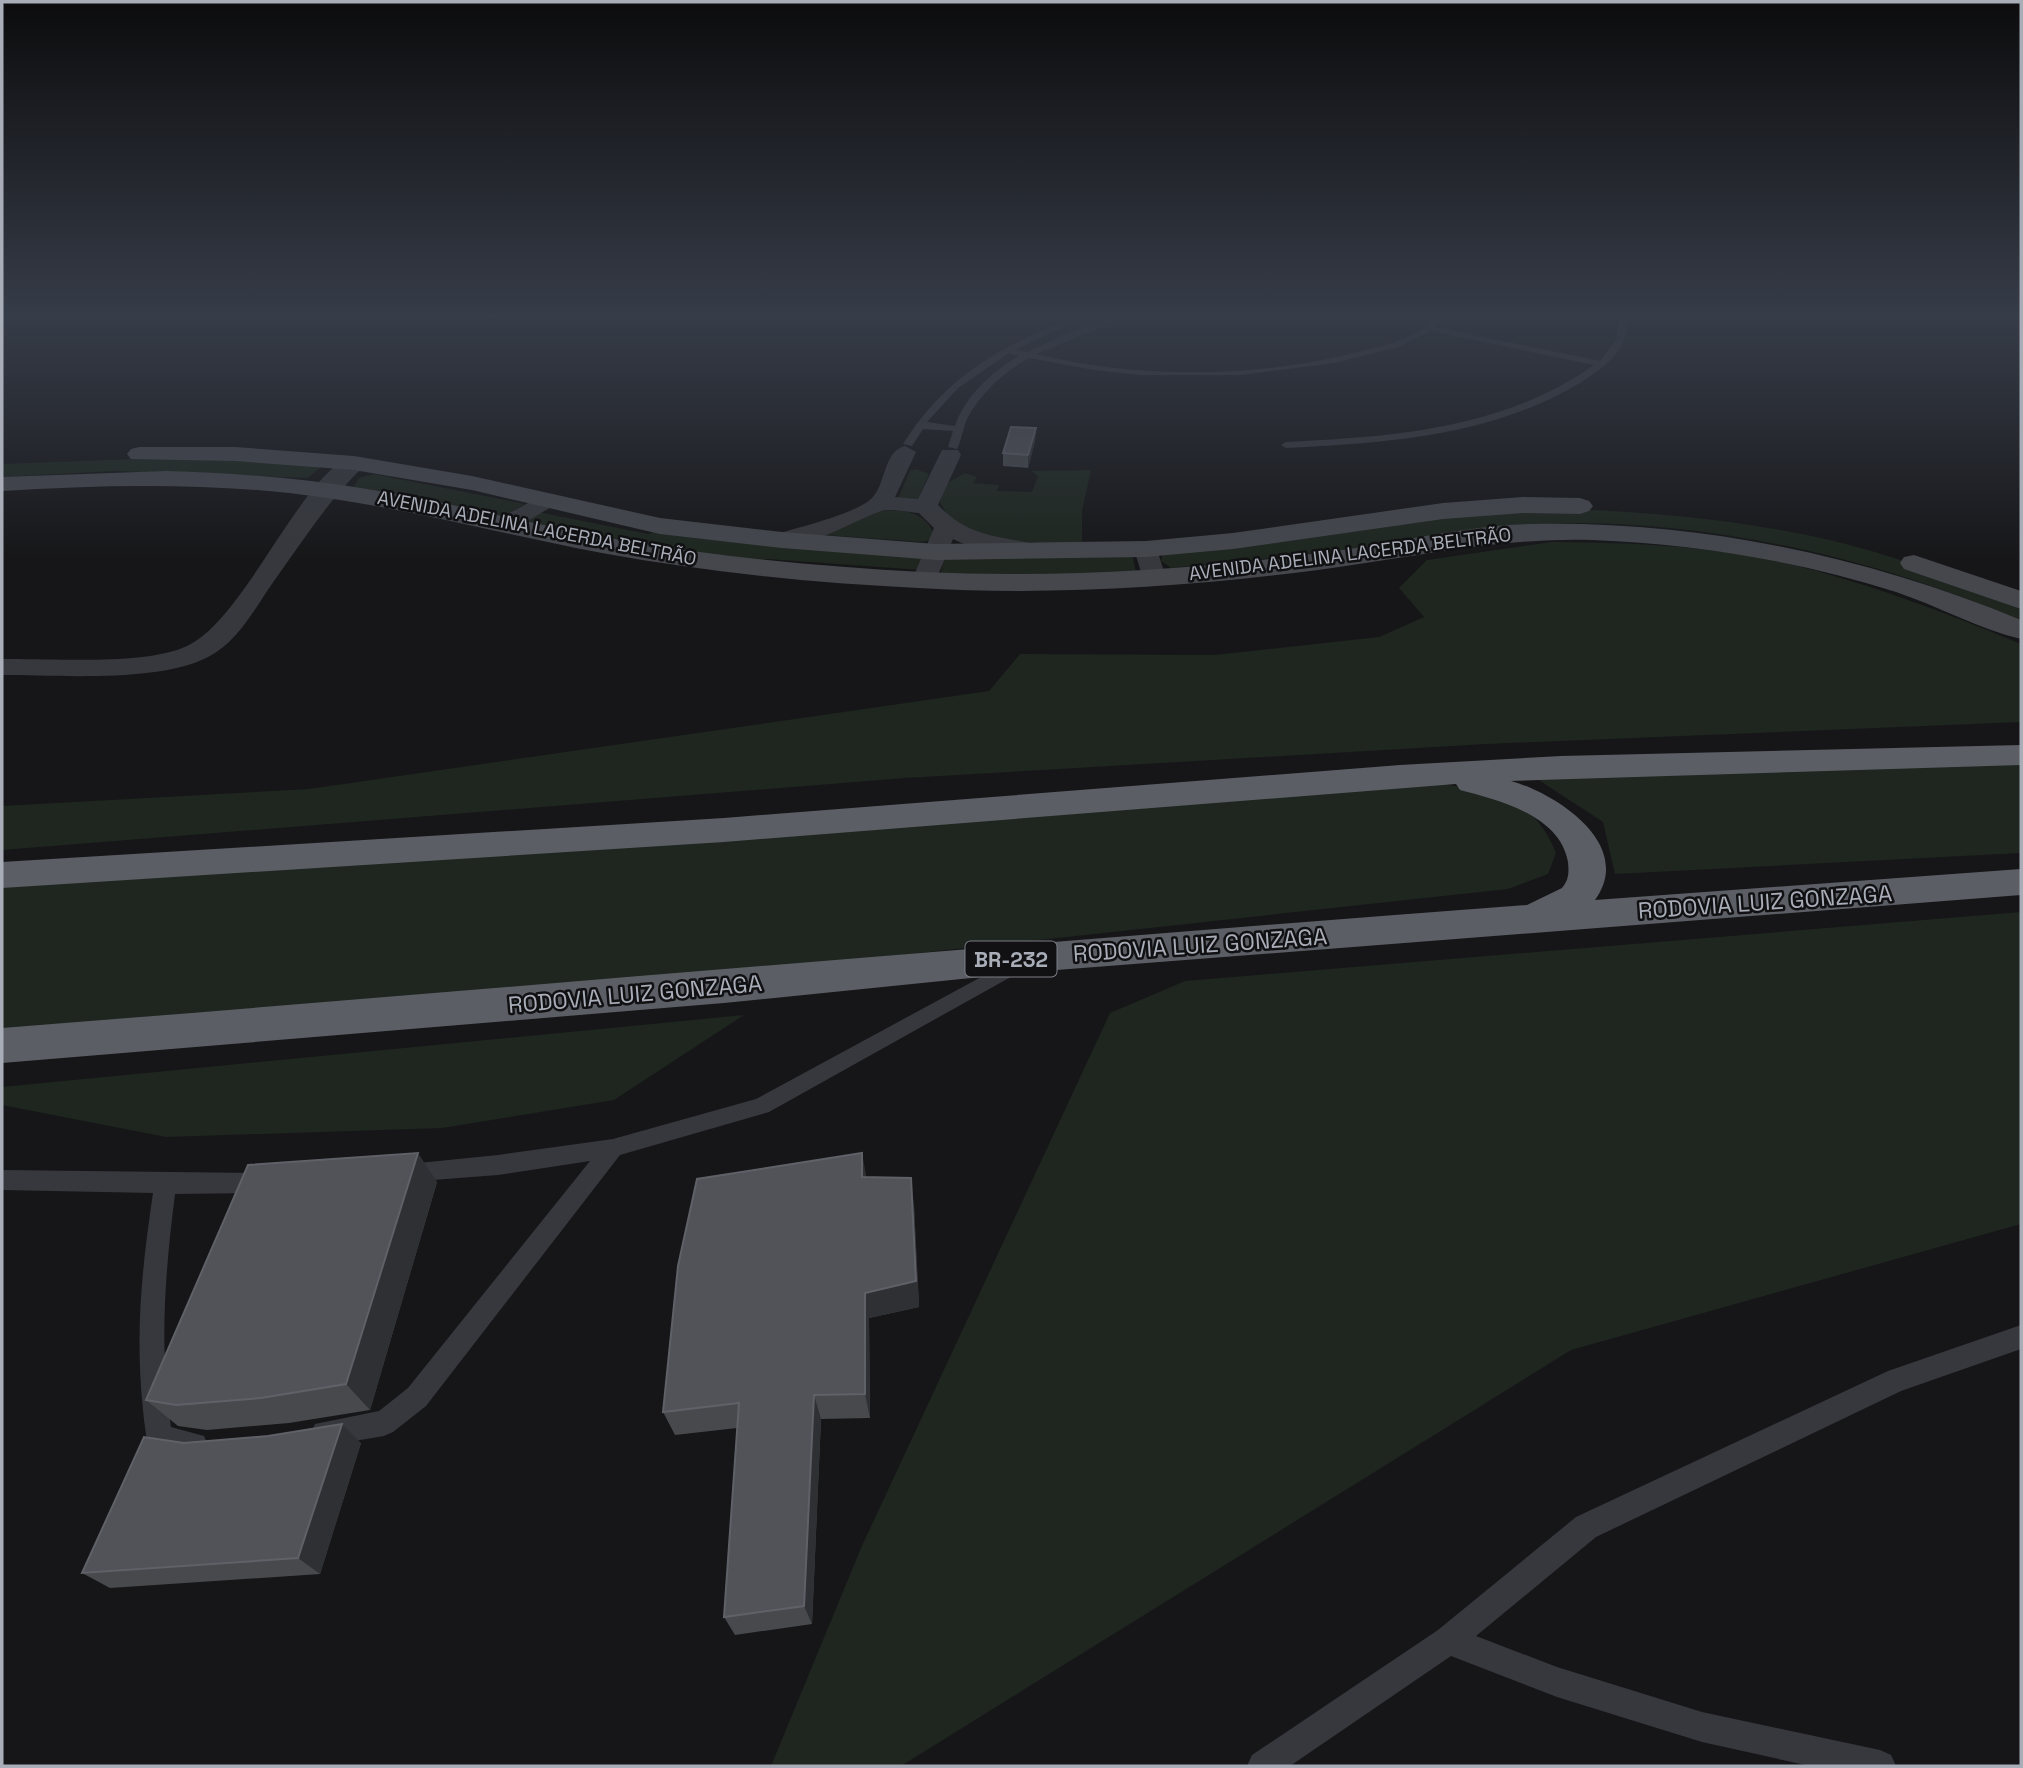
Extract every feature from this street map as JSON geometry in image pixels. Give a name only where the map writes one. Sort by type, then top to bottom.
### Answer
[{"type":"highway","points":[[2,875],[724,830],[1400,776],[1561,767],[2021,755]]},
{"type":"highway","points":[[1400,776],[1464,780],[1497,787],[1529,799],[1556,816],[1576,837],[1587,859],[1587,881],[1576,901],[1559,910],[1474,924]]},
{"type":"highway","name":"RODOVIA LUIZ GONZAGA","points":[[2,1046],[697,989],[1031,957],[2021,882]]},
{"type":"main road","name":"AVENIDA ADELINA LACERDA BELTRÃO","points":[[2,460],[207,453],[354,463],[461,481],[660,526],[782,540],[936,552],[1146,549],[1247,539],[1443,511],[1523,505],[1608,507]]},
{"type":"main road","name":"AVENIDA ADELINA LACERDA BELTRÃO","points":[[2,484],[167,479],[326,490],[400,501],[633,550],[761,567],[925,580],[1041,582],[1153,577],[1354,558],[1488,535],[1597,532],[1697,542],[1792,558],[1896,584],[2021,630]]},
{"type":"main road","points":[[1701,517],[1782,530],[1883,554],[1974,582],[2021,600]]},
{"type":"street","points":[[881,503],[905,453],[921,467],[949,456]]},
{"type":"street","points":[[926,506],[949,456]]},
{"type":"street","points":[[2,667],[135,663],[193,654],[213,642],[228,628],[326,490],[354,463]]},
{"type":"street","points":[[504,525],[545,501]]},
{"type":"street","points":[[782,540],[839,522],[881,503],[926,506],[946,527],[982,543],[1036,551]]},
{"type":"street","points":[[925,580],[946,527]]},
{"type":"street","points":[[1146,549],[1153,577]]},
{"type":"lane","points":[[905,453],[918,426],[942,399]]},
{"type":"lane","points":[[949,456],[956,429],[973,399]]},
{"type":"lane","points":[[1286,445],[1399,437],[1475,422],[1545,399]]},
{"type":"lane","points":[[918,426],[938,425],[956,429]]},
{"type":"lane","points":[[379,1174],[498,1165],[613,1148],[762,1106],[1031,957]]},
{"type":"lane","points":[[303,1437],[384,1423],[418,1397],[613,1148]]},
{"type":"lane","points":[[2,1180],[165,1184],[287,1181]]},
{"type":"lane","points":[[165,1184],[154,1271],[150,1348],[159,1435],[175,1443],[220,1445]]},
{"type":"lane","points":[[1263,1766],[1448,1640],[1586,1527],[1897,1380],[2021,1337]]},
{"type":"lane","points":[[1448,1640],[1557,1682],[1702,1727],[1880,1766]]},
{"type":"shaded area","points":[[163,458],[323,465],[308,478],[114,471],[2,477],[2,464]]},
{"type":"shaded area","points":[[916,469],[929,474],[918,499],[898,498],[910,471]]},
{"type":"shaded area","points":[[1091,470],[1082,511],[1082,543],[1015,541],[981,535],[953,521],[940,503],[944,485],[965,473],[977,477],[973,483],[999,485],[997,491],[1032,492],[1038,476],[1031,471]]},
{"type":"shaded area","points":[[374,474],[525,504],[500,518],[353,488],[359,478]]},
{"type":"shaded area","points":[[1521,508],[1621,511],[1687,517],[1753,525],[1816,537],[1905,561],[2021,602],[2021,621],[1916,581],[1805,550],[1693,530],[1636,525],[1529,525],[1350,549],[1171,568],[1161,561],[1163,552]]},
{"type":"shaded area","points":[[903,510],[927,523],[934,538],[923,542],[825,535],[877,511]]},
{"type":"shaded area","points":[[538,512],[648,534],[658,531],[928,556],[921,570],[768,559],[747,562],[525,526],[524,521]]},
{"type":"shaded area","points":[[1552,542],[1669,546],[1756,557],[1845,579],[1963,621],[2021,644],[2021,722],[1486,744],[905,778],[2,850],[2,806],[309,789],[989,691],[1020,654],[1214,655],[1379,637],[1424,617],[1399,588],[1427,560]]},
{"type":"shaded area","points":[[1132,554],[1136,572],[1025,576],[940,575],[945,556]]},
{"type":"shaded area","points":[[1860,758],[2021,760],[2021,853],[1615,874],[1603,822],[1534,777]]},
{"type":"shaded area","points":[[1436,783],[1492,794],[1522,808],[1535,819],[1556,853],[1548,874],[1508,889],[192,1032],[2,1046],[2,874]]},
{"type":"shaded area","points":[[2021,912],[2021,1224],[1571,1350],[901,1766],[771,1766],[861,1548],[1110,1013],[1185,981]]},
{"type":"shaded area","points":[[744,1015],[614,1100],[442,1128],[166,1137],[2,1105],[2,1087]]},
{"type":"building","points":[[1011,427],[1036,428],[1028,455],[1003,453]]},
{"type":"building","points":[[418,1153],[346,1384],[261,1398],[176,1405],[146,1400],[248,1165]]},
{"type":"building","points":[[862,1153],[862,1177],[911,1178],[916,1281],[865,1293],[865,1394],[814,1395],[804,1606],[724,1617],[739,1403],[663,1412],[678,1266],[697,1179]]},
{"type":"building","points":[[342,1424],[298,1558],[82,1573],[144,1437],[184,1443],[268,1436]]}]
